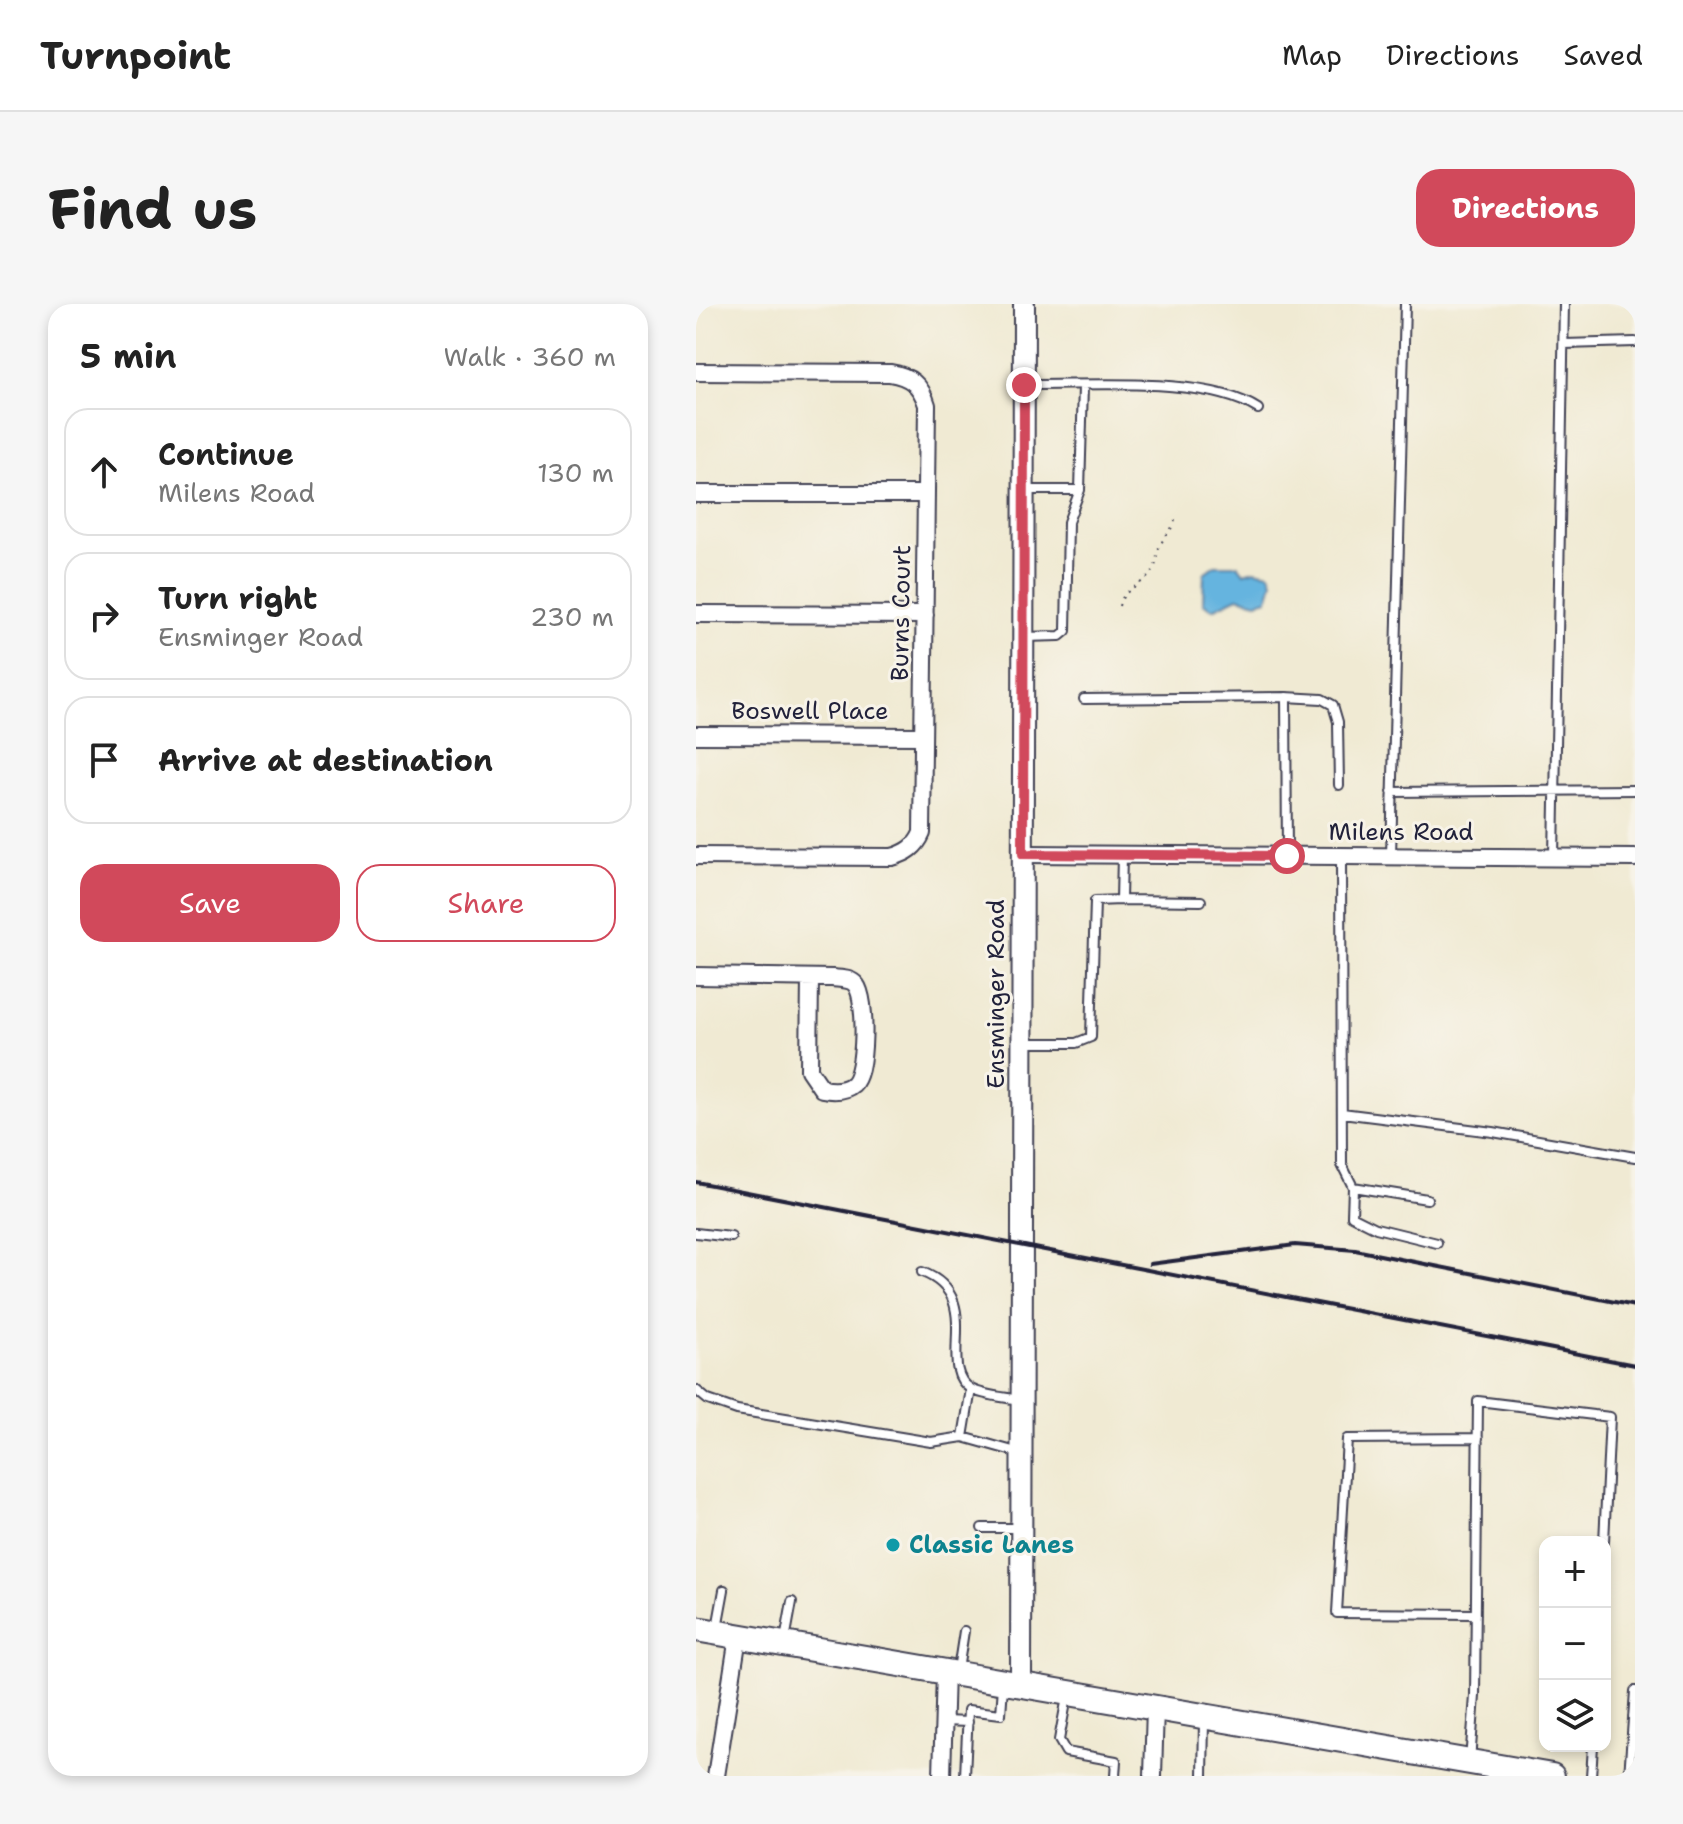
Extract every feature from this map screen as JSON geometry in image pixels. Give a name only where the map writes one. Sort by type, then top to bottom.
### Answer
[{"type":"main road","points":[[717,1633],[1552,1776]]},
{"type":"street","name":"Ensminger Road","points":[[1012,1683],[1021,1528],[1024,304]]},
{"type":"street","name":"Burns Court","points":[[696,372],[890,373],[909,378],[918,386],[927,405],[922,833],[918,842],[902,854],[696,856]]},
{"type":"street","points":[[696,494],[926,494]]},
{"type":"street","points":[[696,614],[925,615]]},
{"type":"street","name":"Boswell Place","points":[[696,735],[923,736]]},
{"type":"street","name":"Milens Road","points":[[1023,854],[1635,858]]},
{"type":"street","points":[[696,976],[810,978],[849,980],[857,986],[863,1005],[861,1072],[855,1083],[845,1088],[822,1089],[809,1070],[810,978]]},
{"type":"street","points":[[716,1776],[717,1633]]},
{"type":"street","points":[[942,1776],[944,1721],[951,1672]]},
{"type":"street","points":[[1153,1776],[1155,1707]]},
{"type":"lane","points":[[1391,856],[1405,304]]},
{"type":"lane","points":[[1554,857],[1564,304]]},
{"type":"lane","points":[[1564,344],[1635,342]]},
{"type":"lane","points":[[1024,385],[1181,387],[1239,396],[1258,409]]},
{"type":"lane","points":[[1024,637],[1060,636],[1066,631],[1068,522],[1080,490],[1083,386]]},
{"type":"lane","points":[[1024,490],[1080,490]]},
{"type":"lane","points":[[1286,697],[1287,856]]},
{"type":"lane","points":[[1084,699],[1322,699],[1333,705],[1338,722],[1339,785]]},
{"type":"lane","points":[[1392,792],[1635,790]]},
{"type":"lane","points":[[1121,900],[1122,855]]},
{"type":"lane","points":[[1341,856],[1342,1165],[1353,1187],[1352,1216],[1376,1228],[1437,1243]]},
{"type":"lane","points":[[1022,1043],[1076,1043],[1091,1037],[1095,901],[1201,901]]},
{"type":"lane","points":[[1342,1113],[1493,1132],[1635,1157]]},
{"type":"lane","points":[[1353,1187],[1427,1199]]},
{"type":"lane","points":[[696,1233],[731,1237]]},
{"type":"lane","points":[[922,1272],[937,1277],[956,1304],[956,1351],[964,1382],[971,1389],[1021,1401]]},
{"type":"lane","points":[[963,1437],[971,1389]]},
{"type":"lane","points":[[696,1390],[708,1400],[737,1410],[931,1442],[963,1437],[1021,1453]]},
{"type":"lane","points":[[1470,1762],[1476,1614],[1478,1401],[1610,1417],[1604,1536]]},
{"type":"lane","points":[[1476,1614],[1337,1613],[1347,1439],[1478,1438]]},
{"type":"lane","points":[[982,1528],[1021,1528]]},
{"type":"lane","points":[[717,1633],[724,1590]]},
{"type":"lane","points":[[784,1644],[792,1602]]},
{"type":"lane","points":[[951,1672],[964,1631]]},
{"type":"lane","points":[[965,1776],[968,1710],[1001,1714],[1012,1683]]},
{"type":"lane","points":[[1629,1776],[1635,1691]]},
{"type":"lane","points":[[1068,1692],[1059,1740],[1066,1752],[1116,1761],[1115,1776]]},
{"type":"lane","points":[[1203,1776],[1204,1715]]},
{"type":"lane","points":[[944,1721],[968,1722]]},
{"type":"lane","points":[[1591,1776],[1593,1752]]},
{"type":"path","points":[[1119,606],[1129,589],[1140,585],[1155,568],[1158,549],[1174,527],[1176,516]]},
{"type":"water","points":[[1215,565],[1238,565],[1244,573],[1254,570],[1270,573],[1273,582],[1268,599],[1257,602],[1238,597],[1213,609],[1203,603],[1204,573]]},
{"type":"railway","points":[[696,1182],[1635,1365]]},
{"type":"railway","points":[[1150,1264],[1295,1245],[1355,1250],[1635,1306]]},
{"type":"place","name":"Classic Lanes","points":[[893,1545]]},
{"type":"route","points":[[1024,385],[1023,854],[1287,856]]}]
